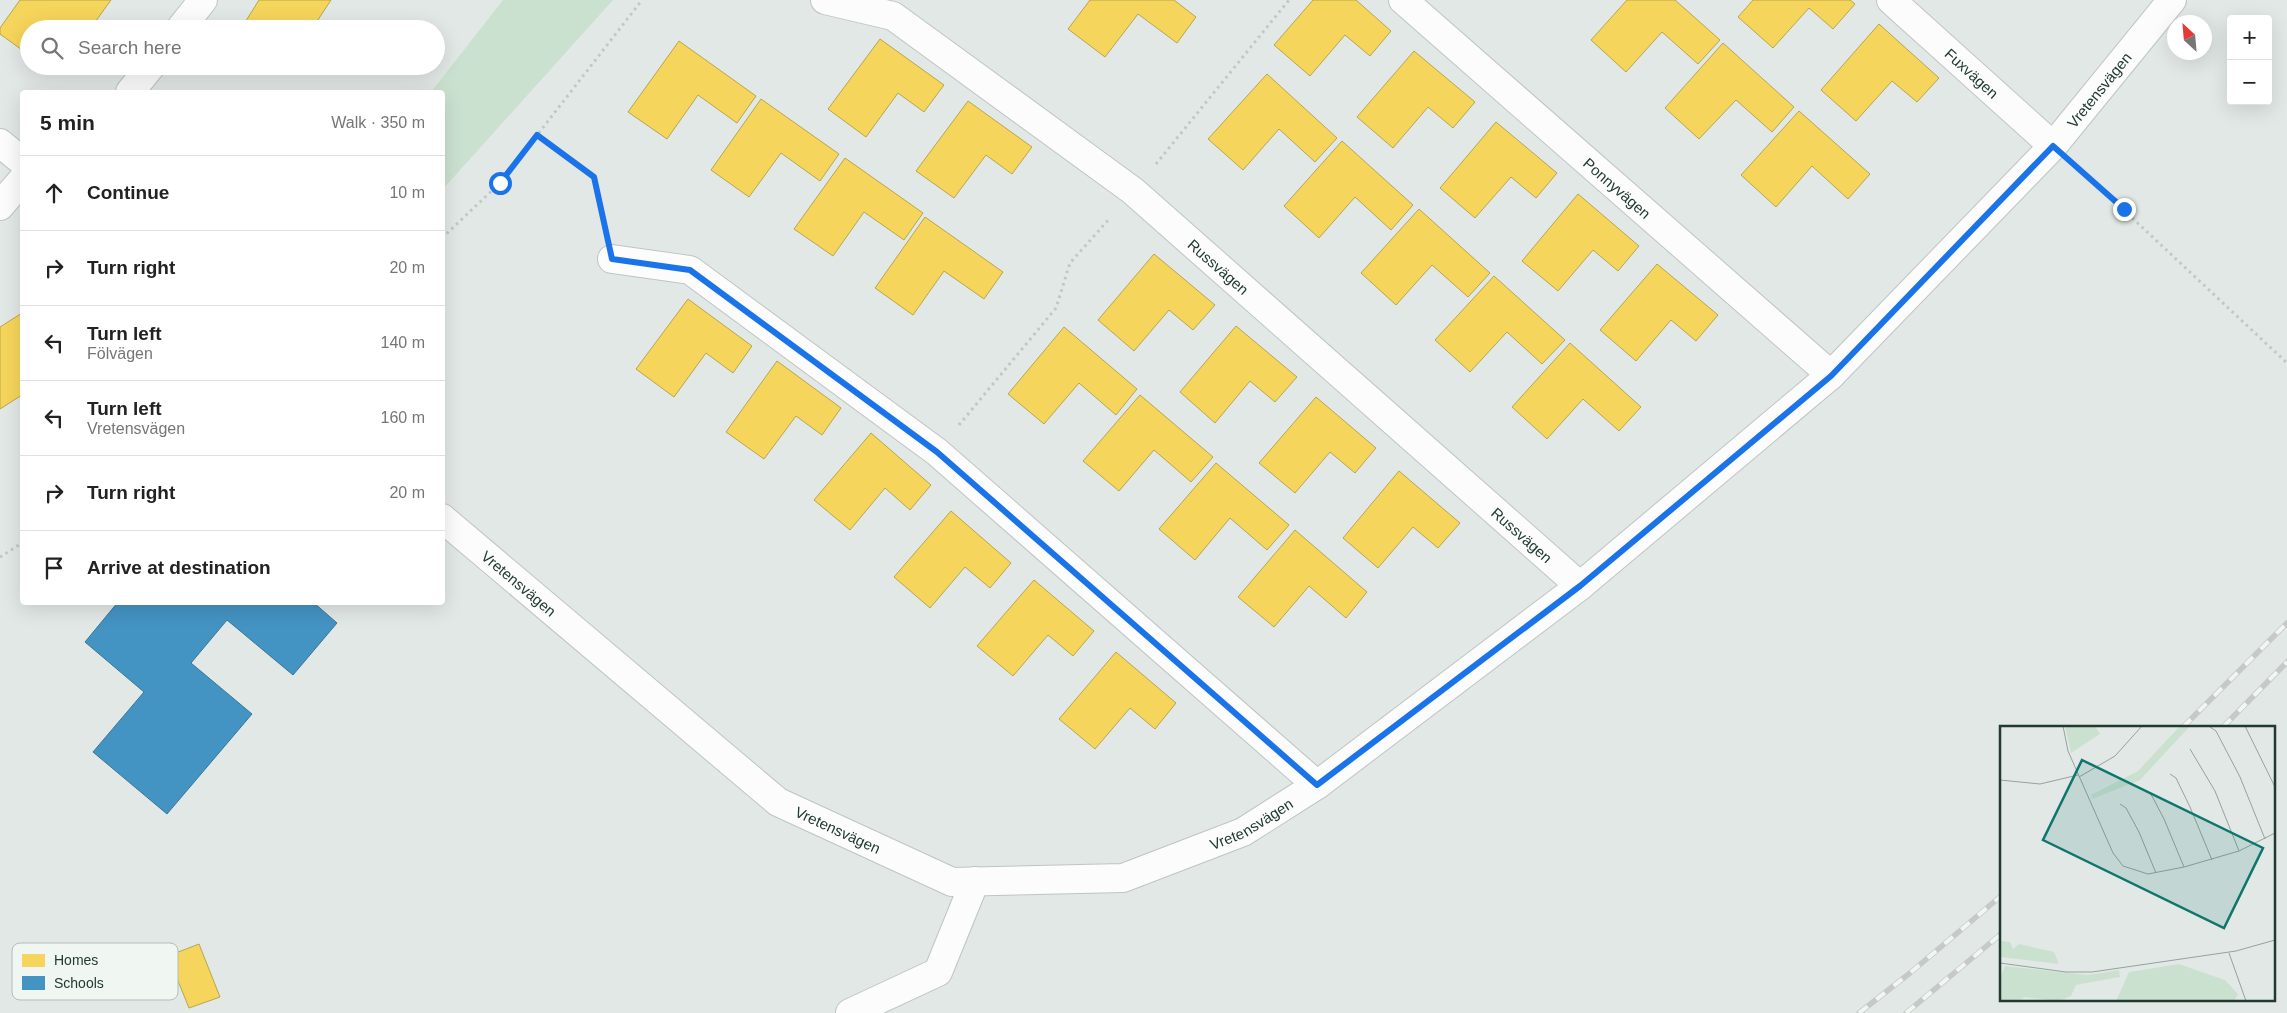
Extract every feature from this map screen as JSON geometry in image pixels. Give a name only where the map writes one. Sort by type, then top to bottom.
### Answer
[{"type":"street","points":[[187,20],[203,0]]},
{"type":"street","name":"Russvägen","points":[[825,0],[893,16],[1133,192],[1580,586]]},
{"type":"street","name":"Ponnyvägen","points":[[1403,0],[1831,376]]},
{"type":"street","name":"Fuxvägen","points":[[1892,0],[2053,146]]},
{"type":"street","name":"Vretensvägen","points":[[445,521],[778,802],[952,882],[1123,878],[1242,832],[1317,785],[1580,586],[1831,376],[2053,146],[2172,0]]},
{"type":"street","points":[[132,90],[144,75]]},
{"type":"street","points":[[0,142],[20,159]]},
{"type":"street","points":[[0,206],[20,182]]},
{"type":"street","points":[[612,259],[690,270],[937,452],[1317,785]]},
{"type":"street","points":[[850,1013],[938,972],[975,882]]},
{"type":"path","points":[[445,235],[500,183],[642,0]]},
{"type":"path","points":[[937,452],[1056,308],[1070,263],[1133,192],[1290,0]]},
{"type":"path","points":[[537,135],[594,177],[612,259]]},
{"type":"path","points":[[2053,146],[2131,215],[2287,364]]},
{"type":"path","points":[[0,557],[20,545]]},
{"type":"green space","points":[[503,0],[613,0],[445,187],[445,90],[433,90]]},
{"type":"building: Homes","points":[[20,0],[111,0],[97,20],[20,20],[20,48],[0,34],[0,28]]},
{"type":"building: Homes","points":[[259,0],[331,0],[318,20],[246,20]]},
{"type":"building: Homes","points":[[1090,0],[1174,0],[1196,17],[1177,43],[1138,14],[1105,57],[1068,29]]},
{"type":"building: Homes","points":[[1313,0],[1356,0],[1391,31],[1370,56],[1345,35],[1310,76],[1274,45]]},
{"type":"building: Homes","points":[[1627,0],[1675,0],[1720,40],[1698,64],[1662,32],[1626,72],[1591,40]]},
{"type":"building: Homes","points":[[1753,0],[1850,0],[1855,4],[1833,29],[1809,8],[1773,48],[1738,17]]},
{"type":"building: Homes","points":[[1879,24],[1939,78],[1917,102],[1892,81],[1856,121],[1821,90]]},
{"type":"building: Homes","points":[[880,39],[944,85],[924,112],[898,93],[866,137],[828,109]]},
{"type":"building: Homes","points":[[679,41],[756,96],[737,123],[698,95],[667,139],[628,112]]},
{"type":"building: Homes","points":[[1723,43],[1794,107],[1772,132],[1736,100],[1699,139],[1665,108]]},
{"type":"building: Homes","points":[[1414,51],[1475,102],[1453,128],[1428,107],[1393,148],[1357,117]]},
{"type":"building: Homes","points":[[1267,74],[1337,138],[1315,162],[1279,129],[1243,170],[1208,139]]},
{"type":"building: Homes","points":[[761,99],[839,154],[820,181],[781,153],[749,197],[711,170]]},
{"type":"building: Homes","points":[[968,101],[1032,147],[1012,174],[986,155],[954,198],[916,171]]},
{"type":"building: Homes","points":[[1799,111],[1870,174],[1848,199],[1812,166],[1776,207],[1741,175]]},
{"type":"building: Homes","points":[[1496,122],[1557,173],[1536,198],[1511,177],[1475,218],[1440,188]]},
{"type":"building: Homes","points":[[1342,141],[1413,205],[1391,230],[1355,197],[1319,238],[1284,206]]},
{"type":"building: Homes","points":[[845,158],[923,213],[904,240],[864,212],[833,256],[794,229]]},
{"type":"building: Homes","points":[[1578,194],[1639,246],[1618,271],[1593,250],[1558,291],[1522,261]]},
{"type":"building: Homes","points":[[1419,209],[1490,273],[1468,297],[1432,265],[1396,305],[1361,273]]},
{"type":"building: Homes","points":[[925,217],[1003,272],[984,299],[944,271],[913,315],[875,288]]},
{"type":"building: Homes","points":[[1154,254],[1215,305],[1193,330],[1169,310],[1134,351],[1098,320]]},
{"type":"building: Homes","points":[[1657,264],[1718,315],[1696,341],[1671,320],[1636,361],[1600,330]]},
{"type":"building: Homes","points":[[1494,276],[1565,340],[1542,364],[1507,332],[1470,372],[1435,340]]},
{"type":"building: Homes","points":[[688,299],[752,346],[733,373],[706,353],[674,397],[636,369]]},
{"type":"building: Homes","points":[[20,314],[20,396],[0,409],[0,327]]},
{"type":"building: Homes","points":[[1236,326],[1297,377],[1275,402],[1250,381],[1215,423],[1180,392]]},
{"type":"building: Homes","points":[[1064,327],[1137,389],[1116,415],[1079,383],[1044,424],[1008,394]]},
{"type":"building: Homes","points":[[1570,343],[1641,407],[1619,431],[1583,399],[1547,439],[1512,407]]},
{"type":"building: Homes","points":[[777,361],[841,408],[822,435],[796,416],[764,459],[726,432]]},
{"type":"building: Homes","points":[[1140,395],[1213,457],[1191,482],[1154,450],[1119,491],[1083,461]]},
{"type":"building: Homes","points":[[1316,397],[1376,448],[1355,473],[1330,452],[1295,493],[1259,463]]},
{"type":"building: Homes","points":[[871,433],[931,485],[910,510],[885,488],[850,530],[814,500]]},
{"type":"building: Homes","points":[[1216,463],[1289,525],[1267,550],[1230,518],[1195,560],[1159,529]]},
{"type":"building: Homes","points":[[1399,471],[1460,523],[1438,548],[1413,527],[1378,568],[1343,538]]},
{"type":"building: Homes","points":[[951,511],[1011,563],[990,588],[965,567],[930,608],[894,577]]},
{"type":"building: Homes","points":[[1295,530],[1367,592],[1346,618],[1309,586],[1274,627],[1238,597]]},
{"type":"building: Homes","points":[[1034,580],[1094,631],[1073,656],[1048,635],[1013,676],[977,646]]},
{"type":"building: Homes","points":[[1116,652],[1176,703],[1155,729],[1130,708],[1095,749],[1059,719]]},
{"type":"building: Homes","points":[[199,944],[220,997],[189,1008],[178,981],[178,952]]},
{"type":"building: Schools","points":[[116,605],[316,605],[337,623],[293,675],[227,620],[191,663],[252,714],[167,814],[93,752],[144,692],[85,642]]},
{"type":"railway","points":[[2184,726],[2287,623]]},
{"type":"railway","points":[[2224,726],[2287,662]]},
{"type":"railway","points":[[1859,1013],[1910,973],[2000,897]]},
{"type":"railway","points":[[1906,1013],[2000,935]]},
{"type":"route","points":[[500,183],[537,135],[594,177],[612,259],[690,270],[937,452],[1317,785],[1580,586],[1831,376],[2053,146],[2124,209]]}]
